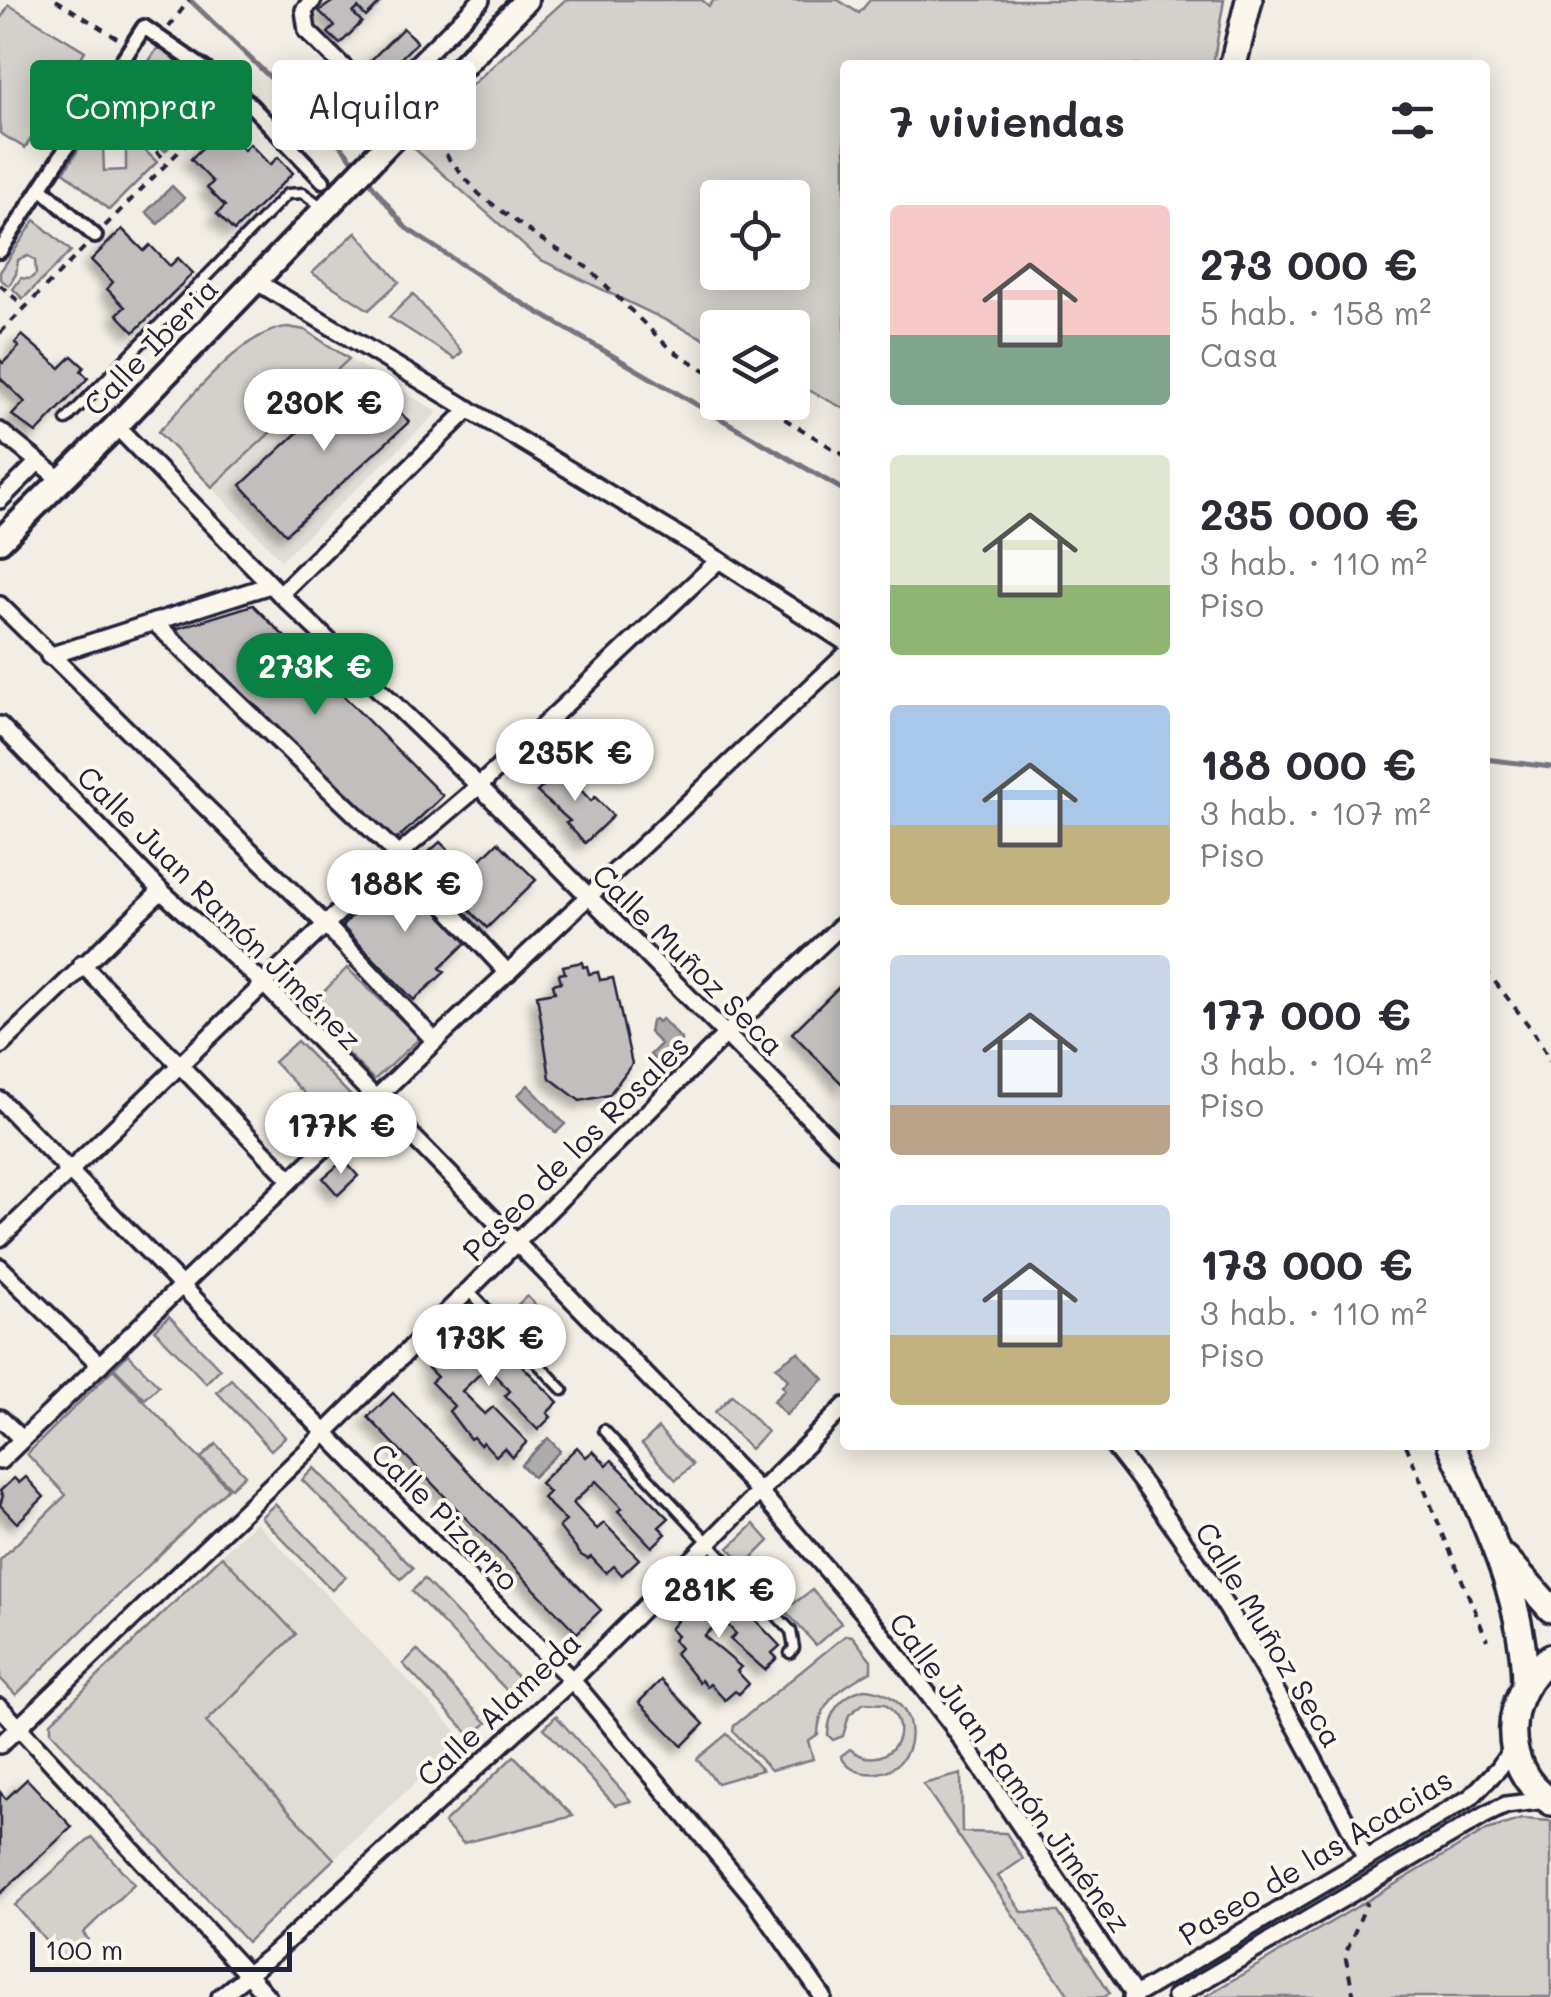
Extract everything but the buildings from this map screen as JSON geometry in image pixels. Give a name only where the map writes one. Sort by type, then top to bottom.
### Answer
[{"type":"main road","name":"Calle Iberia","points":[[468,60],[526,0]]},
{"type":"main road","points":[[1235,60],[1249,0]]},
{"type":"main road","name":"Calle Iberia","points":[[0,541],[324,209],[332,186],[374,150]]},
{"type":"main road","points":[[1453,1450],[1496,1548],[1517,1611],[1525,1684]]},
{"type":"main road","points":[[1496,1548],[1551,1610]]},
{"type":"main road","points":[[1549,1801],[1525,1776],[1513,1748],[1514,1710],[1525,1684],[1551,1656]]},
{"type":"street","points":[[313,0],[304,10],[306,31],[376,99],[384,96],[480,0]]},
{"type":"street","points":[[123,60],[144,28],[192,60]]},
{"type":"street","points":[[252,106],[332,186]]},
{"type":"street","points":[[0,251],[65,150]]},
{"type":"street","points":[[41,188],[95,236]]},
{"type":"street","points":[[254,280],[719,560],[840,639]]},
{"type":"street","points":[[50,656],[154,622],[275,590],[469,410]]},
{"type":"street","name":"Calle Muñoz Seca","points":[[116,426],[275,590],[479,786],[840,1149]]},
{"type":"street","points":[[0,431],[61,480]]},
{"type":"street","points":[[0,500],[38,462]]},
{"type":"street","points":[[0,1238],[398,854],[479,786],[719,560]]},
{"type":"street","points":[[0,605],[324,924],[435,1040]]},
{"type":"street","points":[[154,622],[398,854],[508,973]]},
{"type":"street","points":[[0,1460],[435,1040],[840,660]]},
{"type":"street","name":"Calle Juan Ramón Jiménez","points":[[0,726],[161,891],[264,984],[759,1492],[876,1627],[952,1724],[1134,1996]]},
{"type":"street","points":[[0,1046],[161,891]]},
{"type":"street","name":"Paseo de los Rosales","points":[[0,1746],[470,1292],[726,1035],[840,927]]},
{"type":"street","points":[[82,964],[290,1179]]},
{"type":"street","name":"Calle Pizarro","points":[[0,1100],[572,1680],[753,1896],[822,1997]]},
{"type":"street","points":[[0,1267],[100,1365]]},
{"type":"street","name":"Calle Alameda","points":[[220,1997],[274,1954],[572,1680],[840,1411]]},
{"type":"street","points":[[0,1418],[22,1439]]},
{"type":"street","name":"Calle Muñoz Seca","points":[[1117,1450],[1208,1578],[1297,1728],[1366,1859]]},
{"type":"street","points":[[0,1706],[268,1997]]},
{"type":"street","name":"Paseo de las Acacias","points":[[1134,1996],[1471,1796],[1513,1748]]},
{"type":"street","name":"Paseo de las Acacias","points":[[1175,1997],[1485,1815],[1506,1805],[1549,1801]]},
{"type":"lane","points":[[66,420],[287,194],[303,193],[324,209]]},
{"type":"lane","points":[[470,1292],[564,1390]]},
{"type":"lane","points":[[604,1430],[792,1631],[794,1648],[790,1653]]},
{"type":"path","points":[[56,0],[131,47]]},
{"type":"path","points":[[160,38],[188,0]]},
{"type":"path","points":[[155,150],[168,162]]},
{"type":"path","points":[[0,332],[180,150]]},
{"type":"path","points":[[443,150],[479,194],[536,237],[588,268],[670,348],[700,367]]},
{"type":"path","points":[[0,285],[25,307]]},
{"type":"path","points":[[786,420],[840,453]]},
{"type":"path","points":[[1490,975],[1534,1032],[1551,1062]]},
{"type":"path","points":[[1408,1450],[1487,1640]]},
{"type":"path","points":[[1354,1997],[1345,1955],[1367,1903]]},
{"type":"shaded area","points":[[565,0],[702,0],[709,6],[714,0],[838,0],[859,13],[870,0],[1224,0],[1214,60],[840,60],[840,406],[810,391],[810,310],[700,310],[700,337],[539,259],[416,150],[476,150],[476,81]]},
{"type":"shaded area","points":[[9,5],[85,51],[79,60],[30,60],[30,140],[25,148],[0,133],[0,20]]},
{"type":"shaded area","points":[[158,47],[177,60],[150,60]]},
{"type":"shaded area","points":[[78,150],[103,150],[104,171],[126,170],[126,150],[144,150],[157,162],[109,210],[64,172]]},
{"type":"shaded area","points":[[172,186],[184,198],[158,224],[146,212]]},
{"type":"shaded area","points":[[35,220],[71,251],[23,299],[13,289],[21,278],[30,279],[36,274],[35,260],[28,256],[18,260],[9,286],[0,279],[0,272]]},
{"type":"shaded area","points":[[356,232],[399,282],[369,310],[312,273]]},
{"type":"shaded area","points":[[413,294],[462,352],[455,359],[389,317]]},
{"type":"shaded area","points":[[288,327],[305,330],[349,359],[212,487],[158,432],[236,353],[271,331]]},
{"type":"shaded area","points":[[349,359],[438,412],[281,560],[212,487]]},
{"type":"shaded area","points":[[347,968],[420,1038],[374,1080],[305,1011]]},
{"type":"shaded area","points":[[655,1019],[662,1019],[682,1040],[658,1063],[650,1055],[661,1044],[649,1032]]},
{"type":"shaded area","points":[[297,1041],[355,1100],[332,1122],[274,1062]]},
{"type":"shaded area","points":[[528,1085],[565,1124],[556,1133],[518,1095]]},
{"type":"shaded area","points":[[527,1296],[561,1331],[545,1346],[511,1311]]},
{"type":"shaded area","points":[[169,1316],[220,1369],[206,1383],[155,1330]]},
{"type":"shaded area","points":[[798,1352],[824,1379],[786,1415],[773,1401],[785,1390],[782,1386],[788,1380],[776,1367]]},
{"type":"shaded area","points":[[128,1354],[159,1386],[145,1399],[114,1368]]},
{"type":"shaded area","points":[[113,1369],[228,1488],[16,1695],[0,1678],[0,1560],[66,1495],[27,1454]]},
{"type":"shaded area","points":[[231,1379],[285,1437],[271,1450],[217,1392]]},
{"type":"shaded area","points":[[732,1395],[767,1432],[750,1449],[715,1412]]},
{"type":"shaded area","points":[[658,1428],[693,1465],[676,1480],[642,1444]]},
{"type":"shaded area","points":[[548,1438],[560,1451],[533,1477],[521,1465]]},
{"type":"shaded area","points":[[216,1444],[245,1475],[231,1488],[201,1458]]},
{"type":"shaded area","points":[[314,1468],[413,1568],[401,1579],[302,1480]]},
{"type":"shaded area","points":[[275,1504],[346,1577],[332,1590],[261,1517]]},
{"type":"shaded area","points":[[256,1522],[463,1738],[334,1859],[132,1642]]},
{"type":"shaded area","points":[[754,1524],[769,1541],[751,1559],[752,1567],[786,1604],[793,1604],[812,1590],[841,1623],[816,1645],[729,1548]]},
{"type":"shaded area","points":[[222,1556],[296,1634],[206,1722],[334,1859],[247,1942],[51,1732],[51,1722]]},
{"type":"shaded area","points":[[424,1579],[525,1685],[513,1697],[412,1591]]},
{"type":"shaded area","points":[[846,1635],[852,1636],[871,1660],[871,1671],[828,1703],[818,1734],[808,1741],[813,1759],[771,1770],[733,1731],[734,1726]]},
{"type":"shaded area","points":[[417,1650],[487,1723],[472,1737],[403,1664]]},
{"type":"shaded area","points":[[864,1689],[885,1694],[900,1705],[908,1719],[911,1735],[907,1751],[884,1772],[857,1771],[841,1756],[850,1749],[875,1757],[893,1747],[899,1727],[885,1704],[864,1703],[849,1715],[843,1736],[833,1740],[828,1735],[838,1706],[849,1695]]},
{"type":"shaded area","points":[[556,1716],[631,1801],[615,1805],[544,1728]]},
{"type":"shaded area","points":[[727,1734],[762,1770],[717,1783],[697,1759]]},
{"type":"shaded area","points":[[514,1756],[573,1816],[463,1843],[444,1823]]},
{"type":"shaded area","points":[[961,1774],[962,1832],[1006,1833],[1023,1859],[998,1876],[1022,1912],[1058,1912],[1110,1993],[1104,1997],[1070,1997],[923,1784]]},
{"type":"shaded area","points":[[1522,1819],[1551,1821],[1551,1997],[1204,1997],[1487,1830]]},
{"type":"shaded area","points":[[92,1837],[134,1884],[83,1933],[88,1939],[64,1961],[15,1905]]},
{"type":"waterway","points":[[190,0],[356,164]]},
{"type":"waterway","points":[[366,177],[406,228],[505,293],[840,488]]},
{"type":"waterway","points":[[1490,760],[1551,767]]}]
